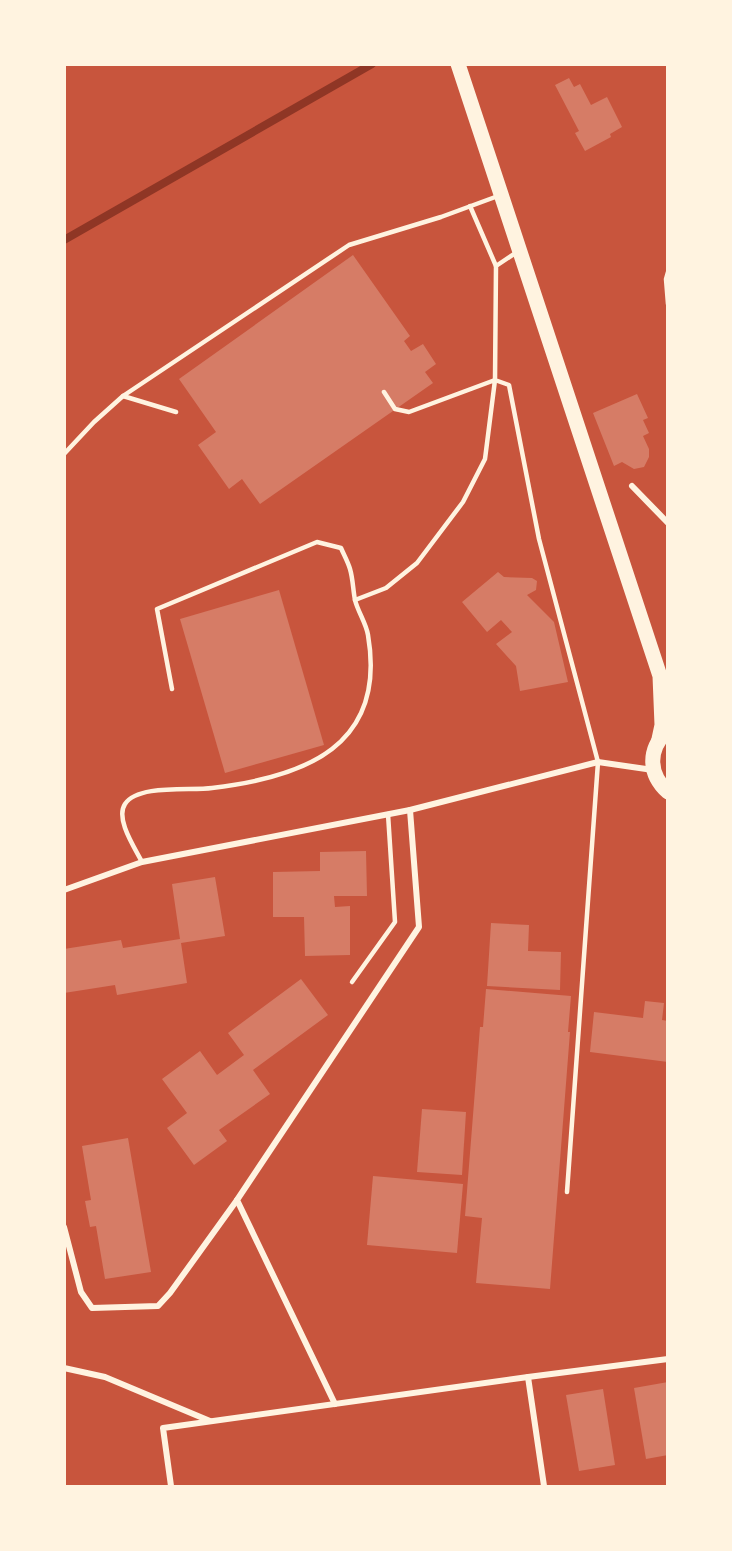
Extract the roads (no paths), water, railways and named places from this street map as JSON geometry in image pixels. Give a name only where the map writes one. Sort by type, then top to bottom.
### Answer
[{"type":"main road","points":[[458,64],[664,680],[663,735],[653,754],[653,770],[668,792]]},
{"type":"street","points":[[632,486],[668,523]]},
{"type":"street","points":[[64,890],[142,862],[410,810],[598,762],[653,770]]},
{"type":"street","points":[[64,1227],[81,1292],[92,1308],[158,1306],[171,1293],[237,1200],[418,927],[410,810]]},
{"type":"street","points":[[237,1200],[335,1404]]},
{"type":"street","points":[[171,1486],[163,1428],[668,1359]]},
{"type":"street","points":[[64,1368],[105,1377],[210,1421]]},
{"type":"street","points":[[528,1377],[544,1486]]},
{"type":"lane","points":[[64,454],[123,396],[349,245],[441,217],[501,195]]},
{"type":"lane","points":[[355,600],[386,588],[417,563],[463,502],[485,459],[495,380],[496,266],[470,206]]},
{"type":"lane","points":[[496,266],[519,251]]},
{"type":"lane","points":[[668,272],[666,279],[668,304]]},
{"type":"lane","points":[[384,392],[395,409],[409,412],[495,380],[509,385],[538,539],[598,762],[567,1192]]},
{"type":"lane","points":[[123,396],[176,412]]},
{"type":"lane","points":[[142,862],[123,822],[123,806],[133,795],[163,790],[211,788],[269,777],[310,764],[343,741],[360,717],[369,693],[370,662],[367,633],[355,600],[350,569],[341,548],[317,542],[157,609],[172,689]]},
{"type":"lane","points":[[352,982],[395,922],[388,814]]},
{"type":"waterway","points":[[64,240],[372,64]]}]
